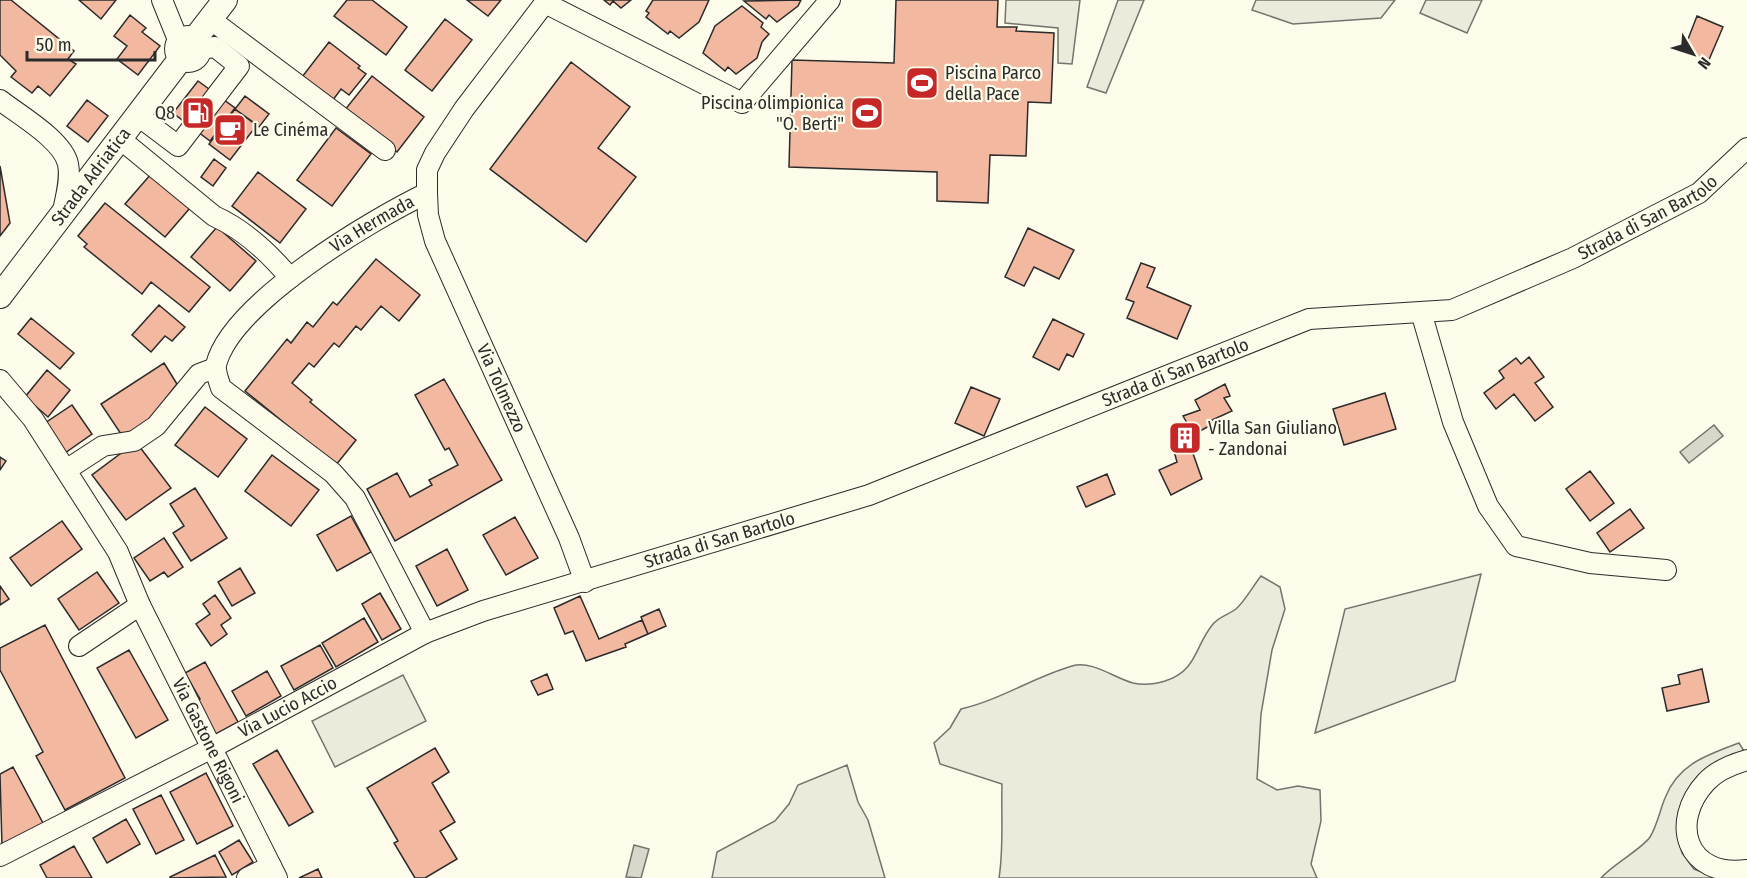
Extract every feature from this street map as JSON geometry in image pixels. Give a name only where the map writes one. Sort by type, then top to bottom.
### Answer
[{"type":"main road","name":"Strada Adriatica","points":[[0,296],[218,9]]},
{"type":"street","points":[[137,115],[178,146],[239,66],[215,47],[188,47],[162,0]]},
{"type":"street","name":"Via Hermada","points":[[215,368],[223,348],[245,320],[290,278],[384,214],[427,193],[428,171],[446,134],[546,2],[742,103],[830,0]]},
{"type":"street","name":"Strada Adriatica","points":[[218,9],[385,150]]},
{"type":"street","points":[[0,100],[59,146],[68,163],[69,183],[63,211]]},
{"type":"street","points":[[119,138],[214,216],[229,223],[277,262],[290,278]]},
{"type":"street","name":"Strada di San Bartolo","points":[[585,582],[869,495],[1309,319],[1452,310],[1573,258],[1699,193],[1747,148]]},
{"type":"street","name":"Via Tolmezzo","points":[[427,193],[428,215],[435,241],[569,537],[585,582]]},
{"type":"street","points":[[1421,312],[1453,422],[1488,506],[1516,546],[1590,563],[1666,570]]},
{"type":"street","points":[[66,470],[103,446],[134,441],[156,426],[199,374],[215,368],[221,388],[333,473],[356,498],[425,633]]},
{"type":"street","name":"Via Gastone Rigoni","points":[[0,380],[33,419],[118,552],[140,605],[210,749],[274,872]]},
{"type":"street","name":"Via Lucio Accio","points":[[0,856],[210,749],[425,633],[483,611],[585,582]]},
{"type":"street","points":[[78,646],[140,605]]},
{"type":"street","points":[[1747,760],[1725,768],[1707,781],[1691,805],[1685,827],[1690,848],[1702,864],[1721,872],[1747,870]]},
{"type":"street","points":[[248,878],[274,872]]},
{"type":"shaded area","points":[[1006,0],[1080,0],[1072,64],[1058,63],[1058,28],[1005,23]]},
{"type":"shaded area","points":[[1118,0],[1144,0],[1106,93],[1087,87]]},
{"type":"shaded area","points":[[1256,0],[1395,0],[1381,18],[1293,24],[1252,10]]},
{"type":"shaded area","points":[[1426,0],[1482,0],[1467,33],[1420,13]]},
{"type":"shaded area","points":[[1714,425],[1723,436],[1689,463],[1680,452]]},
{"type":"shaded area","points":[[1481,574],[1455,681],[1315,733],[1345,609]]},
{"type":"shaded area","points":[[1261,576],[1280,587],[1285,609],[1272,650],[1261,714],[1257,779],[1277,790],[1298,786],[1320,790],[1321,821],[1311,864],[1317,878],[999,878],[1002,843],[1002,784],[940,764],[934,743],[950,728],[961,709],[1072,666],[1095,667],[1137,684],[1165,681],[1184,671],[1213,624],[1239,606]]},
{"type":"shaded area","points":[[403,675],[426,721],[335,767],[312,721]]},
{"type":"shaded area","points":[[1739,743],[1744,751],[1680,813],[1677,833],[1682,853],[1694,869],[1718,878],[1601,878],[1650,837],[1671,786],[1686,769],[1705,757]]},
{"type":"shaded area","points":[[847,765],[858,802],[868,820],[885,878],[712,878],[717,852],[775,821],[789,804],[798,785]]},
{"type":"shaded area","points":[[634,845],[649,849],[641,878],[626,877]]},
{"type":"building","points":[[0,0],[11,0],[74,51],[68,59],[76,64],[50,96],[38,86],[32,93],[11,77],[16,71],[0,55]]},
{"type":"building","points":[[79,0],[116,0],[101,19]]},
{"type":"building","points":[[347,0],[372,0],[407,27],[386,55],[334,16]]},
{"type":"building","points":[[467,0],[501,0],[488,16]]},
{"type":"building","points":[[604,0],[631,0],[621,8],[613,1],[610,5]]},
{"type":"building","points":[[653,0],[709,0],[699,22],[679,38],[670,31],[668,34],[646,17],[649,13],[646,11]]},
{"type":"building","points":[[801,0],[798,6],[777,22],[769,15],[766,19],[744,1]]},
{"type":"building","name":"Piscina Parco della Pace","points":[[896,0],[998,0],[997,27],[1017,27],[1016,31],[1054,33],[1051,103],[1028,102],[1026,156],[990,155],[988,203],[937,201],[937,172],[789,167],[792,60],[894,63]]},
{"type":"building","points":[[742,6],[763,23],[761,27],[769,34],[762,42],[757,58],[736,74],[728,67],[725,71],[703,53],[715,26]]},
{"type":"building","points":[[130,15],[146,28],[142,32],[160,46],[138,75],[117,59],[127,46],[114,36]]},
{"type":"building","points":[[1697,16],[1723,27],[1708,62],[1683,52]]},
{"type":"building","points":[[445,19],[472,40],[432,91],[405,70]]},
{"type":"building","points":[[329,42],[360,66],[358,68],[366,74],[349,95],[341,89],[333,100],[302,77]]},
{"type":"building","points":[[571,62],[630,107],[598,148],[636,177],[586,242],[490,169]]},
{"type":"building","points":[[372,76],[424,117],[397,152],[344,111]]},
{"type":"building","points":[[198,81],[235,108],[210,141],[173,113]]},
{"type":"building","points":[[245,96],[269,114],[259,127],[235,109]]},
{"type":"building","points":[[87,100],[108,116],[88,142],[67,126]]},
{"type":"building","points":[[235,109],[257,125],[230,160],[209,144]]},
{"type":"building","points":[[336,128],[371,154],[332,206],[297,180]]},
{"type":"building","points":[[214,159],[226,168],[213,186],[201,177]]},
{"type":"building","points":[[0,166],[10,223],[0,236]]},
{"type":"building","points":[[258,172],[306,209],[280,243],[232,206]]},
{"type":"building","points":[[151,174],[190,208],[165,237],[125,204]]},
{"type":"building","points":[[105,203],[210,287],[189,312],[151,282],[142,294],[84,247],[87,244],[78,236]]},
{"type":"building","points":[[217,227],[256,261],[230,291],[191,257]]},
{"type":"building","points":[[1028,228],[1074,250],[1059,279],[1034,267],[1024,286],[1005,277]]},
{"type":"building","points":[[376,259],[420,295],[399,321],[381,306],[361,330],[356,326],[339,347],[334,343],[314,367],[309,363],[292,383],[312,400],[310,402],[356,440],[336,465],[245,391],[287,339],[291,343],[307,322],[313,327],[333,302],[337,305]]},
{"type":"building","points":[[1141,263],[1155,268],[1147,287],[1191,306],[1177,339],[1127,318],[1134,302],[1126,299]]},
{"type":"building","points":[[159,305],[185,327],[172,341],[165,336],[151,352],[132,335]]},
{"type":"building","points":[[31,318],[74,353],[60,369],[18,334]]},
{"type":"building","points":[[1053,319],[1084,334],[1073,357],[1067,354],[1059,370],[1033,357]]},
{"type":"building","points":[[1529,357],[1544,377],[1535,383],[1553,407],[1535,421],[1514,394],[1496,409],[1484,393],[1504,378],[1499,371],[1516,358],[1521,364]]},
{"type":"building","points":[[164,363],[177,384],[143,428],[125,440],[101,404]]},
{"type":"building","points":[[47,370],[70,390],[48,417],[25,397]]},
{"type":"building","points":[[444,379],[502,480],[395,541],[367,489],[397,473],[410,497],[432,485],[429,480],[458,465],[449,448],[445,450],[415,395]]},
{"type":"building","name":"Villa San Giuliano - Zandonai","points":[[1225,384],[1230,396],[1224,398],[1232,411],[1210,421],[1211,425],[1198,432],[1190,445],[1202,479],[1171,495],[1159,470],[1177,462],[1172,444],[1187,423],[1183,416],[1200,410],[1195,400]]},
{"type":"building","points":[[971,387],[1000,399],[984,436],[955,423]]},
{"type":"building","points":[[1385,393],[1396,429],[1344,445],[1333,409]]},
{"type":"building","points":[[72,405],[92,434],[65,453],[45,423]]},
{"type":"building","points":[[205,407],[247,439],[218,477],[175,445]]},
{"type":"building","points":[[136,442],[171,488],[126,520],[92,475]]},
{"type":"building","points":[[272,455],[319,490],[291,526],[245,491]]},
{"type":"building","points":[[0,457],[6,461],[0,470]]},
{"type":"building","points":[[1590,471],[1614,503],[1590,521],[1566,489]]},
{"type":"building","points":[[1107,474],[1115,494],[1086,507],[1077,487]]},
{"type":"building","points":[[195,488],[227,538],[191,561],[173,533],[184,526],[170,504]]},
{"type":"building","points":[[1630,509],[1644,528],[1610,552],[1597,533]]},
{"type":"building","points":[[351,516],[371,552],[337,571],[317,535]]},
{"type":"building","points":[[515,517],[538,558],[506,575],[483,535]]},
{"type":"building","points":[[62,521],[82,549],[31,586],[10,558]]},
{"type":"building","points":[[164,538],[183,567],[168,577],[164,572],[150,581],[134,558]]},
{"type":"building","points":[[447,549],[468,590],[437,606],[416,566]]},
{"type":"building","points":[[240,568],[255,593],[232,606],[218,582]]},
{"type":"building","points":[[97,572],[119,603],[79,630],[58,599]]},
{"type":"building","points":[[0,586],[9,599],[0,605]]},
{"type":"building","points":[[380,593],[401,629],[382,640],[362,604]]},
{"type":"building","points":[[215,595],[231,618],[221,625],[227,634],[211,646],[196,624],[210,614],[203,604]]},
{"type":"building","points":[[580,596],[599,639],[642,620],[648,634],[625,644],[626,647],[586,661],[573,631],[565,634],[554,608]]},
{"type":"building","points":[[659,609],[666,626],[648,634],[641,617]]},
{"type":"building","points":[[364,618],[378,642],[336,667],[322,643]]},
{"type":"building","points":[[45,625],[125,778],[65,810],[36,756],[43,752],[0,670],[0,648]]},
{"type":"building","points":[[320,645],[333,668],[294,690],[281,666]]},
{"type":"building","points":[[129,650],[168,720],[136,738],[97,668]]},
{"type":"building","points":[[205,662],[238,722],[214,735],[195,702],[200,699],[185,673]]},
{"type":"building","points":[[1702,669],[1709,702],[1667,711],[1662,688],[1680,684],[1678,675]]},
{"type":"building","points":[[267,671],[281,696],[246,716],[232,691]]},
{"type":"building","points":[[547,674],[553,689],[538,695],[531,681]]},
{"type":"building","points":[[435,748],[449,772],[432,783],[455,822],[440,831],[457,859],[425,878],[415,878],[394,843],[398,841],[367,788]]},
{"type":"building","points":[[277,750],[313,812],[289,826],[253,764]]},
{"type":"building","points":[[13,767],[44,825],[2,847],[0,774]]},
{"type":"building","points":[[206,773],[233,826],[197,844],[170,792]]},
{"type":"building","points":[[161,795],[184,840],[156,854],[133,809]]},
{"type":"building","points":[[126,819],[140,844],[107,863],[93,838]]},
{"type":"building","points":[[239,840],[253,862],[232,875],[219,852]]},
{"type":"building","points":[[74,846],[92,878],[47,878],[40,865]]},
{"type":"building","points":[[215,855],[226,877],[170,878],[170,877]]},
{"type":"building","points":[[318,869],[322,878],[299,878]]},
{"type":"place","name":"Piscina Parco della Pace","points":[[922,83]]},
{"type":"place","name":"Q8","points":[[198,113]]},
{"type":"place","name":"Piscina olimpionica \"O. Berti\"","points":[[867,113]]},
{"type":"place","name":"Le Cinéma","points":[[230,130]]},
{"type":"place","name":"Villa San Giuliano - Zandonai","points":[[1185,438]]}]
